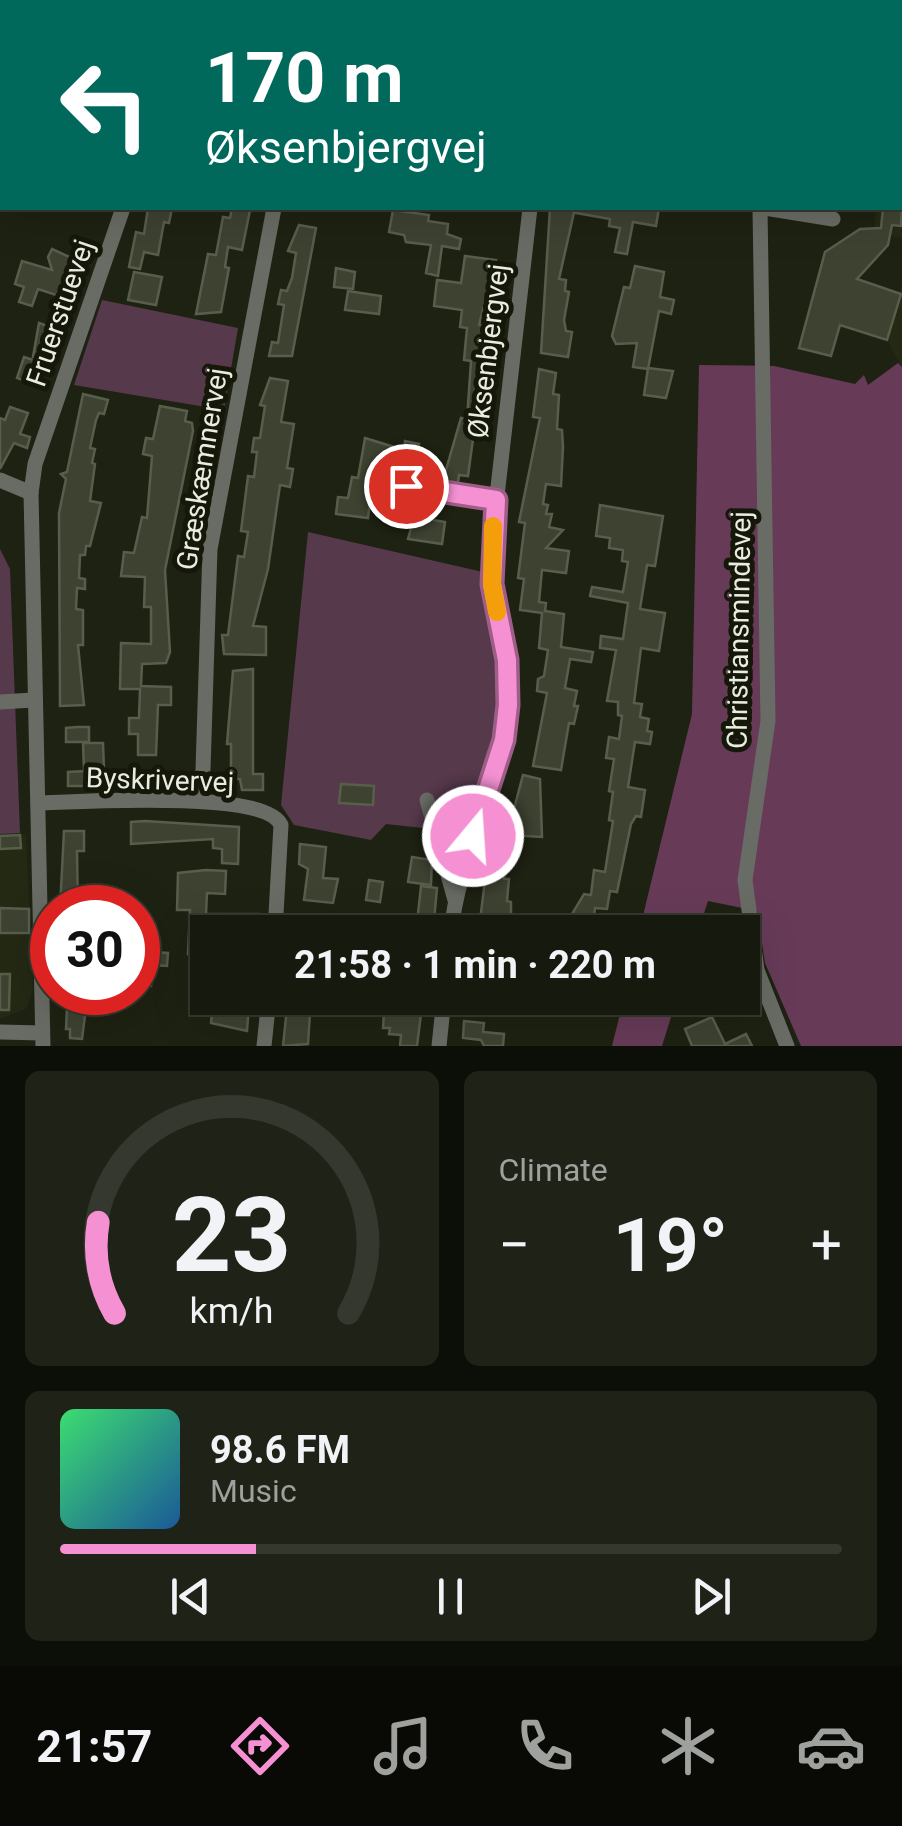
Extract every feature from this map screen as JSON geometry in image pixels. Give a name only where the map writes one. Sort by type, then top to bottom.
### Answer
[{"type":"street","name":"Fruerstuevej","points":[[42,1039],[31,493],[35,464],[121,210]]},
{"type":"street","name":"Græskæmnervej","points":[[202,801],[210,549],[274,210]]},
{"type":"street","name":"Øksenbjergvej","points":[[454,915],[506,728],[507,660],[492,584],[496,500],[530,210]]},
{"type":"street","name":"Christiansmindevej","points":[[763,210],[768,722],[745,880],[757,970],[787,1046]]},
{"type":"street","points":[[799,210],[833,219]]},
{"type":"street","points":[[0,480],[31,493]]},
{"type":"street","points":[[406,486],[496,500]]},
{"type":"street","points":[[0,702],[33,700]]},
{"type":"street","points":[[427,800],[456,900]]},
{"type":"street","name":"Byskrivervej","points":[[38,803],[202,801],[268,811],[278,817],[281,825],[276,915]]},
{"type":"street","points":[[264,1046],[267,1015]]},
{"type":"street","points":[[439,1046],[442,1015]]},
{"type":"street","points":[[0,1032],[42,1039]]},
{"type":"shaded area","points":[[876,210],[902,210],[902,238],[874,233]]},
{"type":"shaded area","points":[[902,284],[902,368],[887,340]]},
{"type":"shaded area","points":[[102,300],[238,328],[224,410],[74,385]]},
{"type":"shaded area","points":[[898,363],[902,367],[902,1046],[801,1046],[765,963],[757,911],[708,901],[703,915],[643,915],[692,714],[699,365],[774,366],[855,384],[864,375],[868,385]]},
{"type":"shaded area","points":[[308,532],[483,572],[500,666],[501,702],[495,746],[458,853],[434,853],[423,828],[386,824],[371,840],[294,825],[281,805]]},
{"type":"shaded area","points":[[0,549],[10,569],[20,833],[0,834]]},
{"type":"shaded area","points":[[0,834],[26,835],[30,998],[26,1009],[0,1019]]},
{"type":"shaded area","points":[[620,1015],[672,1015],[662,1046],[612,1046]]},
{"type":"building","points":[[148,210],[172,210],[169,223],[164,222],[158,255],[144,252],[140,269],[129,267],[136,232],[144,234]]},
{"type":"building","points":[[232,210],[250,210],[242,250],[228,247],[225,267],[229,268],[221,312],[196,314],[208,254],[216,255],[223,217],[230,218]]},
{"type":"building","points":[[393,210],[429,215],[428,221],[448,224],[447,234],[461,239],[459,249],[442,246],[438,276],[426,273],[431,245],[406,242],[404,235],[389,232]]},
{"type":"building","points":[[550,210],[575,210],[559,279],[566,280],[565,291],[569,292],[564,320],[566,331],[572,332],[568,357],[541,353]]},
{"type":"building","points":[[659,210],[656,226],[633,222],[627,254],[615,252],[620,228],[609,226],[610,219],[576,213]]},
{"type":"building","points":[[883,210],[902,210],[901,226],[892,225],[888,245],[857,279],[901,294],[887,340],[840,325],[831,356],[799,348],[825,252],[860,229],[881,228]]},
{"type":"building","points":[[299,225],[316,228],[292,356],[269,356],[272,342],[278,343],[284,305],[278,304],[281,290],[287,291],[292,278],[296,253],[288,251]]},
{"type":"building","points":[[52,249],[78,261],[66,290],[62,289],[59,296],[38,289],[32,306],[19,302],[24,287],[15,284],[22,261],[52,270],[48,257]]},
{"type":"building","points":[[465,256],[496,260],[479,325],[493,327],[494,332],[478,439],[473,439],[468,476],[459,475],[458,483],[443,480],[461,418],[467,419],[471,361],[464,360],[467,328],[460,327],[462,310],[434,306],[437,280],[461,283]]},
{"type":"building","points":[[635,266],[664,272],[660,297],[674,300],[671,314],[659,311],[648,369],[633,367],[637,343],[616,344],[612,336],[624,287],[630,288]]},
{"type":"building","points":[[336,268],[355,272],[353,289],[334,287]]},
{"type":"building","points":[[134,272],[162,277],[156,305],[128,300]]},
{"type":"building","points":[[348,291],[381,296],[379,314],[345,310]]},
{"type":"building","points":[[39,323],[62,331],[50,363],[33,357]]},
{"type":"building","points":[[24,357],[39,362],[31,383],[17,378]]},
{"type":"building","points":[[648,368],[673,371],[666,398],[644,395]]},
{"type":"building","points":[[539,369],[556,373],[553,394],[559,395],[557,429],[562,430],[563,447],[561,486],[546,484],[543,504],[548,505],[546,514],[552,514],[549,527],[563,530],[546,548],[569,551],[566,573],[542,570],[539,602],[546,603],[545,611],[564,614],[561,647],[593,652],[591,662],[570,659],[565,688],[577,691],[574,706],[578,706],[574,724],[569,723],[561,770],[533,766],[547,693],[537,691],[538,679],[544,676],[548,650],[539,648],[542,613],[520,610],[524,579],[518,578],[525,523],[519,522],[540,418],[533,417]]},
{"type":"building","points":[[270,378],[288,381],[281,422],[294,424],[287,468],[293,469],[290,487],[280,485],[268,569],[253,626],[266,627],[266,655],[224,654],[222,635],[228,635],[238,556],[244,557],[248,532],[241,531],[248,476],[254,477],[254,438],[260,438],[265,406],[260,405]]},
{"type":"building","points":[[83,394],[108,400],[104,414],[99,413],[96,420],[90,448],[95,449],[95,464],[90,501],[101,503],[90,546],[86,546],[85,555],[80,555],[79,578],[85,579],[85,589],[77,588],[76,609],[83,610],[83,645],[78,645],[84,705],[60,706],[59,513],[66,479],[61,474],[67,472]]},
{"type":"building","points":[[160,406],[187,411],[185,421],[192,423],[193,431],[165,570],[170,652],[166,663],[142,664],[141,686],[171,687],[171,705],[158,705],[156,755],[138,755],[138,734],[129,734],[129,718],[139,718],[140,689],[120,689],[121,643],[151,644],[151,607],[144,607],[145,577],[121,576],[124,552],[134,553],[142,517],[147,518],[152,456],[143,454],[146,438],[153,439]]},
{"type":"building","points":[[10,407],[28,413],[20,434],[30,437],[27,448],[14,443],[0,469],[0,418],[5,420]]},
{"type":"building","points":[[365,438],[404,450],[405,441],[419,444],[417,455],[406,453],[402,469],[375,464],[368,518],[336,514],[338,497],[348,498],[352,477],[358,478]]},
{"type":"building","points":[[418,502],[436,504],[433,520],[445,522],[442,544],[408,539]]},
{"type":"building","points":[[600,505],[663,516],[655,566],[647,565],[640,609],[665,613],[659,651],[641,648],[634,703],[642,704],[640,717],[649,719],[647,731],[652,732],[650,744],[635,742],[628,787],[645,790],[641,817],[636,816],[631,824],[617,892],[610,891],[607,909],[595,908],[594,915],[579,915],[572,914],[584,894],[591,895],[594,870],[605,872],[613,821],[609,820],[613,792],[609,791],[614,759],[606,758],[609,737],[619,739],[622,716],[618,715],[618,702],[607,701],[616,650],[600,648],[601,636],[623,639],[628,603],[590,596],[592,587],[623,592],[628,562],[622,561],[623,550],[609,548],[610,538],[596,536]]},
{"type":"building","points":[[253,669],[253,774],[263,774],[263,790],[242,790],[240,779],[231,779],[231,744],[227,744],[233,671]]},
{"type":"building","points":[[89,727],[89,742],[66,742],[66,728]]},
{"type":"building","points":[[83,743],[103,743],[104,770],[84,770]]},
{"type":"building","points":[[86,771],[87,786],[68,786],[68,772]]},
{"type":"building","points":[[523,775],[540,779],[542,837],[507,835]]},
{"type":"building","points":[[341,784],[374,786],[373,805],[339,803]]},
{"type":"building","points":[[131,822],[239,827],[238,864],[222,863],[222,849],[213,848],[213,839],[131,844]]},
{"type":"building","points":[[64,831],[84,831],[84,851],[77,851],[78,885],[61,885]]},
{"type":"building","points":[[20,835],[21,848],[0,849],[0,836]]},
{"type":"building","points":[[300,844],[326,847],[323,878],[338,879],[333,903],[304,900],[308,869],[299,864]]},
{"type":"building","points":[[489,847],[508,849],[504,879],[509,879],[507,901],[511,902],[511,915],[481,915]]},
{"type":"building","points":[[412,857],[432,860],[431,885],[408,882]]},
{"type":"building","points":[[226,871],[225,894],[207,893],[206,914],[258,915],[190,915],[188,954],[190,910],[177,910],[178,873]]},
{"type":"building","points":[[369,880],[383,882],[380,902],[366,900]]},
{"type":"building","points":[[421,886],[437,888],[435,915],[418,915]]},
{"type":"building","points":[[0,908],[29,909],[29,933],[0,933]]},
{"type":"building","points":[[160,952],[168,953],[167,966],[160,966]]},
{"type":"building","points":[[0,974],[10,974],[9,1010],[0,1010]]},
{"type":"building","points":[[67,1015],[85,1015],[82,1039],[70,1038],[70,1029],[66,1029]]},
{"type":"building","points":[[212,1015],[248,1015],[247,1031],[211,1023]]},
{"type":"building","points":[[286,1015],[310,1015],[308,1044],[283,1046]]},
{"type":"building","points":[[384,1015],[421,1015],[417,1046],[400,1046],[401,1035],[389,1034],[390,1028],[383,1028]]},
{"type":"building","points":[[712,1017],[725,1044],[746,1034],[752,1046],[692,1046],[685,1029]]},
{"type":"building","points":[[464,1021],[484,1023],[483,1032],[504,1034],[503,1046],[484,1046],[481,1040],[463,1038]]},
{"type":"slow traffic","points":[[493,526],[490,548],[497,612]]},
{"type":"route","points":[[406,486],[496,500],[490,548],[492,584],[507,660],[508,705],[504,740],[473,836]]}]
